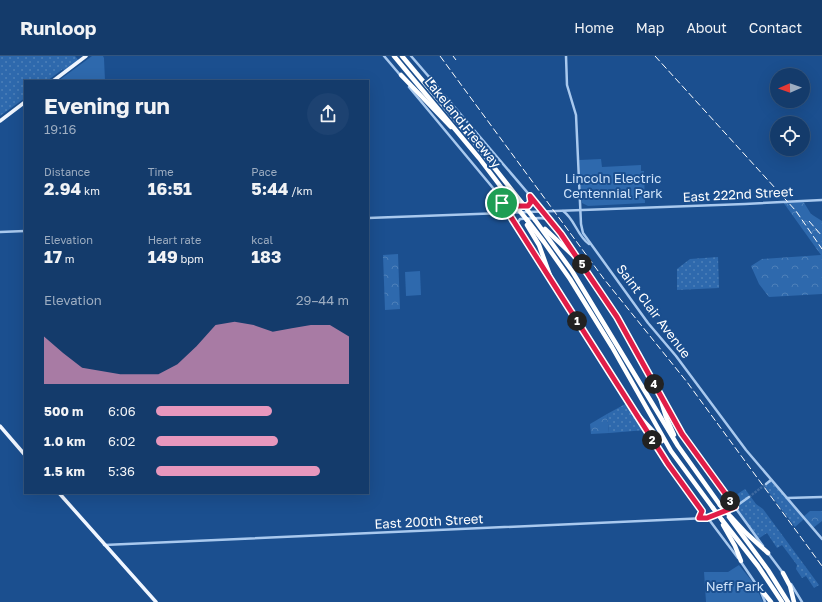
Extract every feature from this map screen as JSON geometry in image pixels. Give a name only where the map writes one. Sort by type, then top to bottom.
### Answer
[{"type":"highway","name":"Lakeland Freeway","points":[[394,56],[467,144],[526,220]]},
{"type":"highway","name":"Lakeland Freeway","points":[[402,56],[474,142],[535,220],[572,271],[650,402],[690,465],[768,570],[788,602]]},
{"type":"highway","points":[[400,75],[467,144]]},
{"type":"highway","points":[[430,78],[474,142]]},
{"type":"highway","points":[[526,220],[539,245],[552,280]]},
{"type":"highway","points":[[526,220],[544,242],[570,279],[612,347],[671,451],[721,520],[758,566],[782,602]]},
{"type":"highway","points":[[535,220],[580,262]]},
{"type":"highway","points":[[659,394],[666,417],[676,441],[690,465]]},
{"type":"highway","points":[[628,401],[639,416],[671,451]]},
{"type":"highway","points":[[730,517],[768,553]]},
{"type":"highway","points":[[721,520],[741,561]]},
{"type":"highway","points":[[783,573],[790,586],[794,602]]},
{"type":"highway","points":[[758,586],[771,602]]},
{"type":"main road","points":[[54,80],[86,56]]},
{"type":"main road","points":[[0,121],[24,103]]},
{"type":"main road","points":[[0,426],[24,454]]},
{"type":"main road","points":[[60,494],[156,602]]},
{"type":"street","points":[[384,56],[481,173],[502,203],[668,464],[707,518],[741,561],[758,586],[765,602]]},
{"type":"street","points":[[411,56],[550,219],[617,317],[682,434],[783,573],[802,602]]},
{"type":"street","name":"Saint Clair Avenue","points":[[566,56],[567,85],[576,114],[582,229],[591,244],[648,323],[676,356],[746,450],[822,539]]},
{"type":"street","points":[[502,203],[511,206],[528,206],[531,202],[530,196]]},
{"type":"street","name":"East 222nd Street","points":[[369,218],[822,200]]},
{"type":"street","points":[[562,210],[568,215],[587,242],[591,244]]},
{"type":"street","points":[[516,225],[520,219],[550,219]]},
{"type":"street","points":[[0,232],[24,231]]},
{"type":"street","points":[[766,484],[771,480]]},
{"type":"street","name":"East 200th Street","points":[[104,545],[707,518],[735,507],[749,497]]},
{"type":"street","points":[[786,498],[822,497]]},
{"type":"street","points":[[699,518],[702,511]]},
{"type":"green space","points":[[0,56],[75,56],[79,61],[65,72],[63,69],[48,80],[24,80],[24,99],[0,116]]},
{"type":"green space","points":[[92,56],[103,56],[105,80],[59,80]]},
{"type":"green space","name":"Lincoln Electric Centennial Park","points":[[601,159],[602,167],[641,165],[641,171],[644,171],[645,203],[588,206],[582,203],[579,160]]},
{"type":"green space","points":[[803,201],[811,214],[822,221],[822,294],[769,297],[759,284],[751,266],[762,259],[821,255],[783,202]]},
{"type":"green space","points":[[398,254],[400,309],[385,310],[383,255]]},
{"type":"green space","points":[[718,257],[719,288],[677,290],[677,269],[690,259]]},
{"type":"green space","points":[[420,271],[421,295],[406,296],[405,272]]},
{"type":"green space","points":[[629,402],[646,430],[609,433],[607,414]]},
{"type":"green space","points":[[607,414],[609,433],[591,434],[590,424]]},
{"type":"green space","points":[[771,480],[804,519],[795,527],[764,486]]},
{"type":"green space","points":[[745,489],[756,504],[763,509],[819,585],[814,588],[806,576],[802,578],[796,569],[797,565],[782,545],[777,548],[767,533],[758,539],[735,507],[738,505],[733,497]]},
{"type":"green space","points":[[810,511],[822,511],[822,521],[813,528],[803,517]]},
{"type":"green space","name":"Neff Park","points":[[739,565],[755,585],[763,602],[706,602],[704,572],[728,572]]},
{"type":"tunnel","points":[[749,497],[766,484]]},
{"type":"railway","points":[[440,56],[604,279],[687,382],[822,566]]},
{"type":"railway","points":[[453,56],[456,60]]},
{"type":"railway","points":[[655,56],[796,211],[822,249]]},
{"type":"railway","points":[[809,221],[822,236]]},
{"type":"route","points":[[530,196],[550,219],[617,317],[682,434],[735,507],[707,518],[699,518],[702,511],[668,464],[502,203],[511,206],[528,206],[531,202],[530,196]]}]
